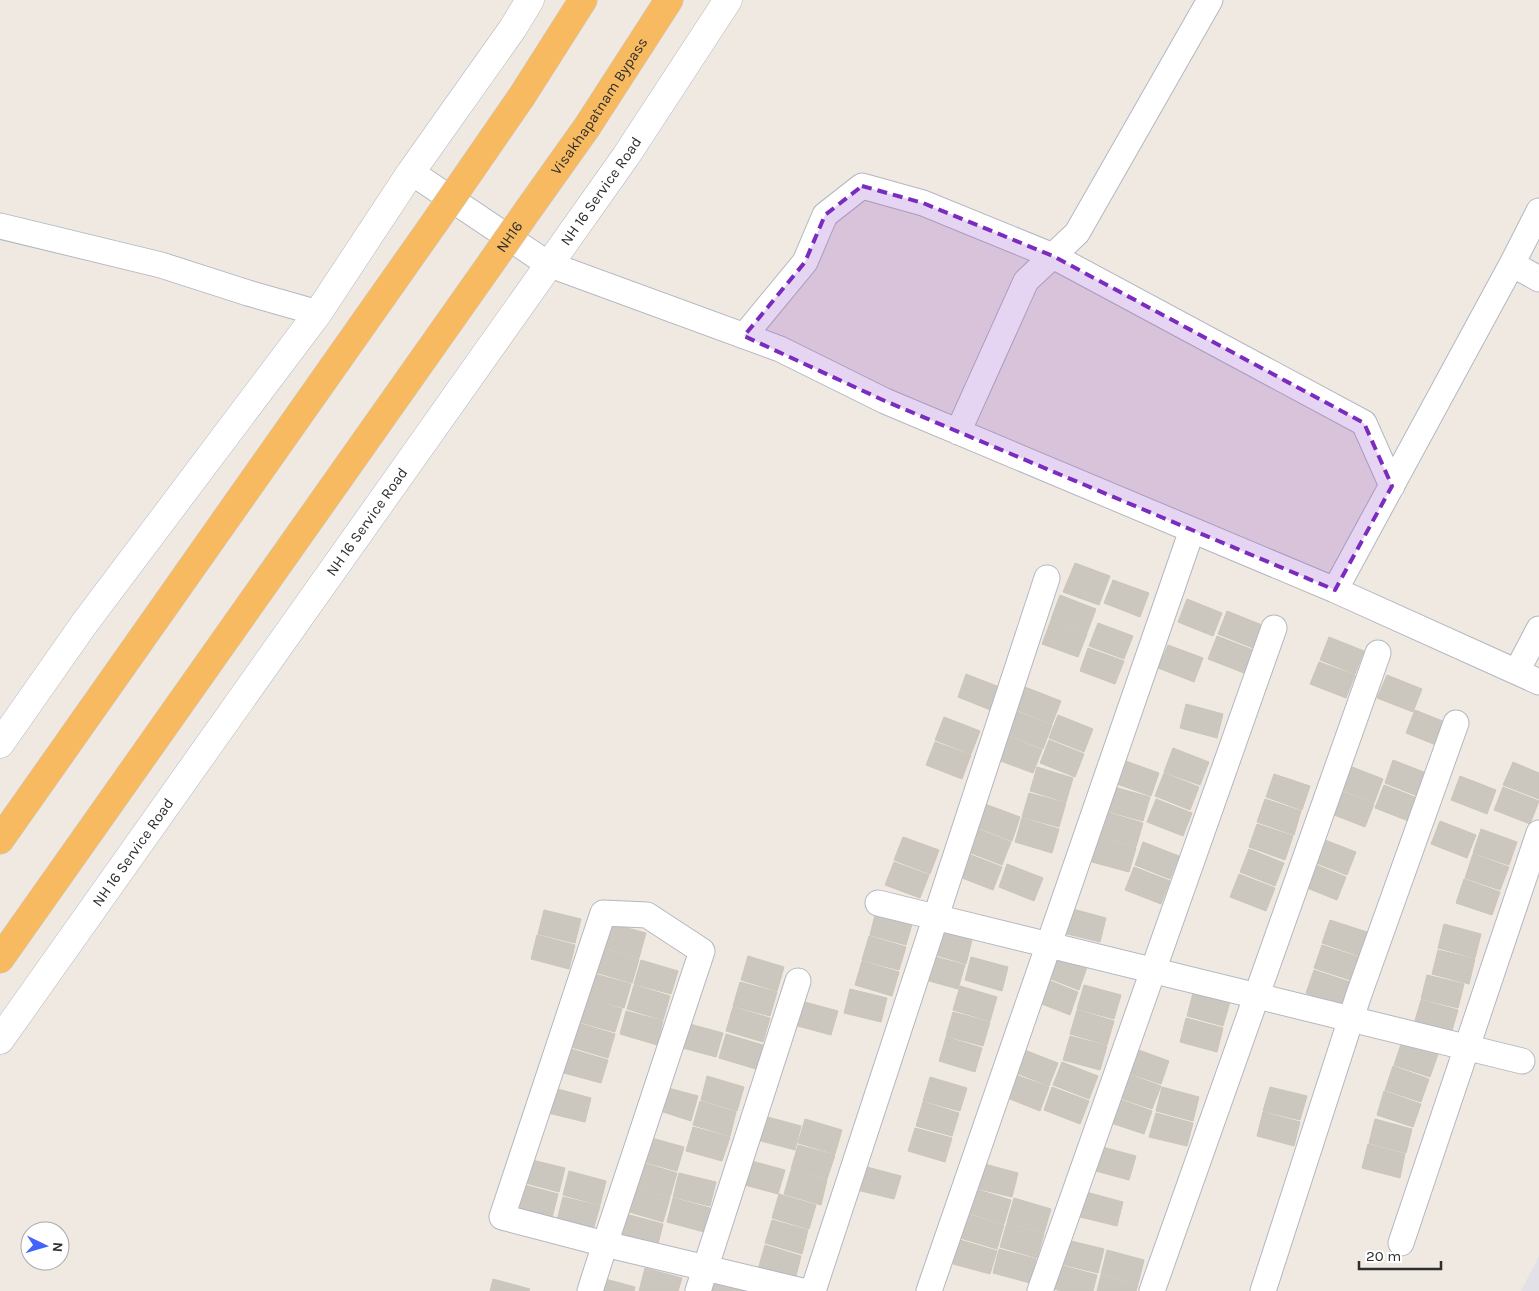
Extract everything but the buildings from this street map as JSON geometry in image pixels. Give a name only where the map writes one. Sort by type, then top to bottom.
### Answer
[{"type":"highway","points":[[0,840],[435,222],[522,96],[583,0]]},
{"type":"highway","name":"Visakhapatnam Bypass","points":[[528,210],[587,127],[668,0]]},
{"type":"highway","name":"NH16","points":[[0,959],[528,210]]},
{"type":"street","points":[[0,744],[84,624],[318,313],[411,172],[513,28],[530,0]]},
{"type":"street","name":"NH 16 Service Road","points":[[0,1040],[626,156],[728,0]]},
{"type":"street","points":[[958,432],[1026,281],[1077,233],[1210,0]]},
{"type":"street","points":[[411,172],[548,264],[780,349],[885,401],[1336,590],[1539,682]]},
{"type":"street","points":[[744,336],[805,262],[825,215],[862,186],[923,203],[1053,256],[1364,423],[1392,486]]},
{"type":"street","points":[[1336,590],[1539,211]]},
{"type":"street","points":[[0,226],[161,265],[318,313]]},
{"type":"street","points":[[1512,264],[1539,279]]},
{"type":"street","points":[[929,1291],[1192,530]]},
{"type":"street","points":[[813,1291],[1047,578]]},
{"type":"street","points":[[1040,1291],[1274,628]]},
{"type":"street","points":[[1517,671],[1539,629]]},
{"type":"street","points":[[1152,1291],[1378,653]]},
{"type":"street","points":[[1263,1291],[1351,1019],[1456,723]]},
{"type":"street","points":[[1401,1243],[1539,833]]},
{"type":"street","points":[[878,903],[1522,1061]]},
{"type":"street","points":[[590,1291],[606,1244],[702,951],[647,915],[604,913],[502,1216],[606,1244],[702,1279],[802,1291]]},
{"type":"street","points":[[702,1279],[798,981]]},
{"type":"highlighted area","points":[[862,186],[923,203],[1053,256],[1364,423],[1392,486],[1335,590],[885,401],[744,336],[805,262],[825,215]]},
{"type":"shaded area","points":[[1539,1256],[1539,1291],[1521,1291]]}]
